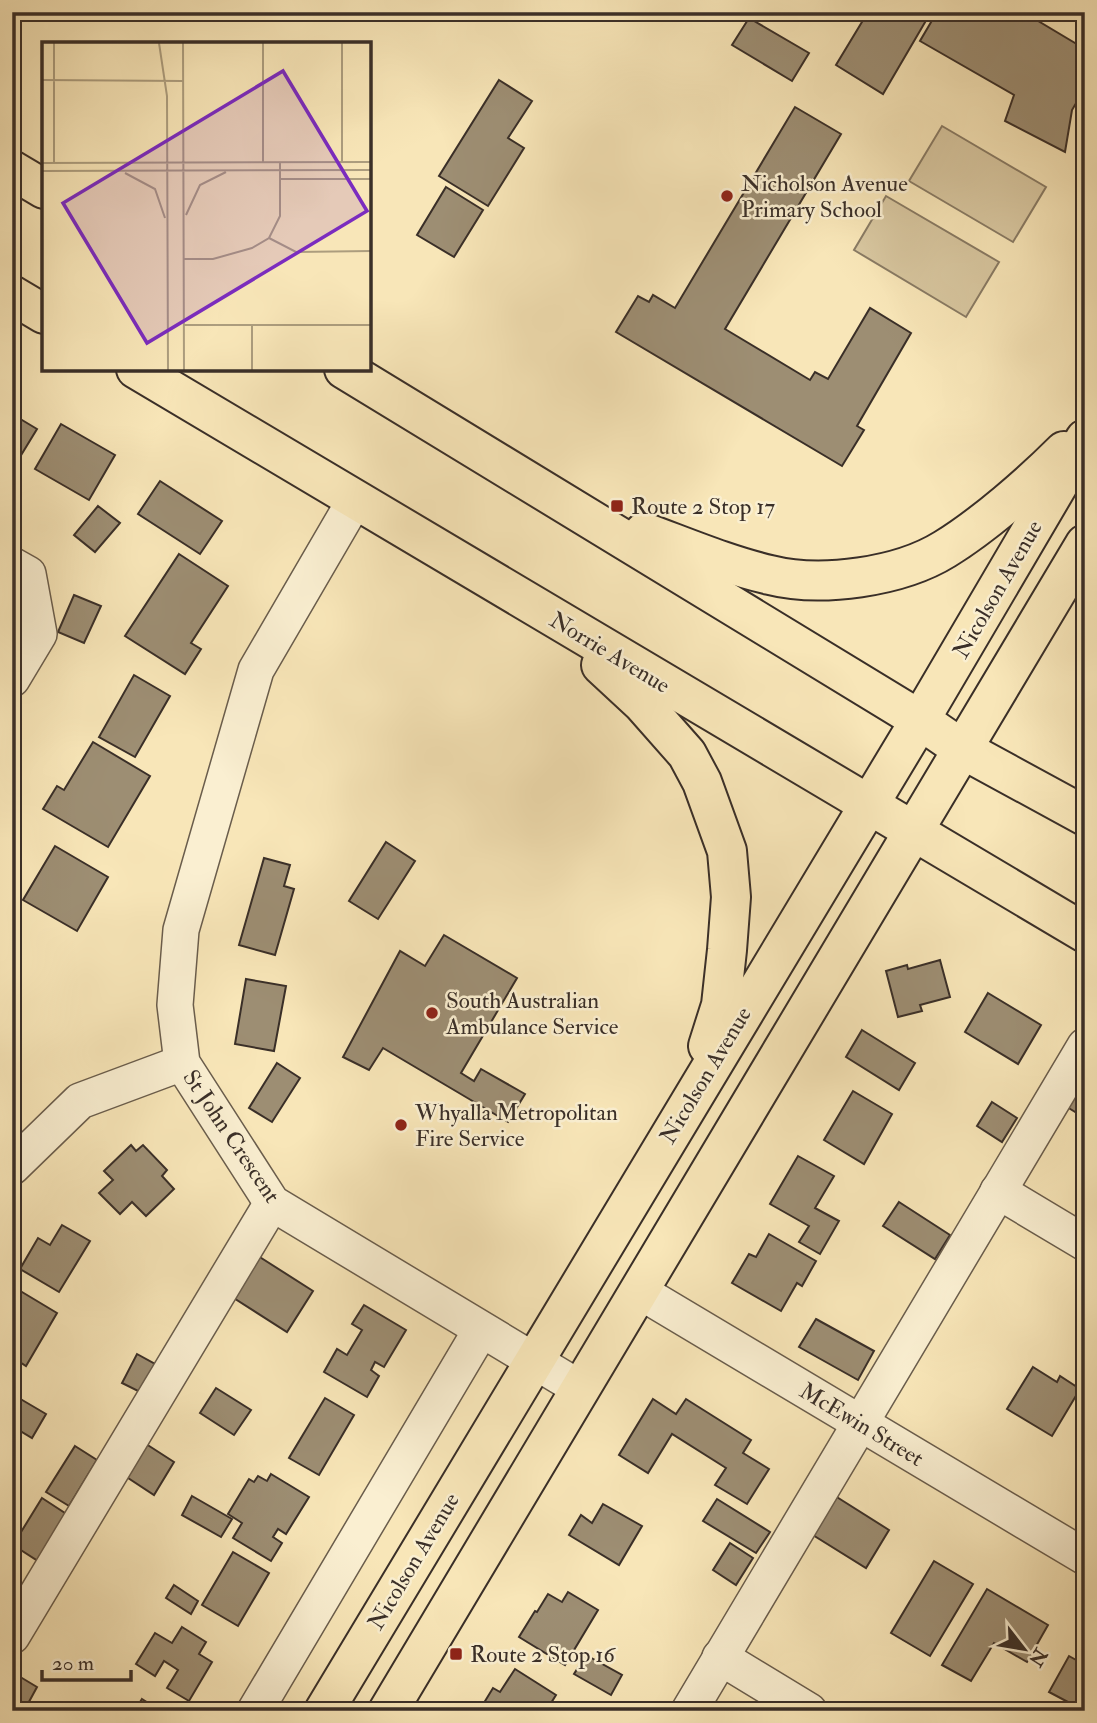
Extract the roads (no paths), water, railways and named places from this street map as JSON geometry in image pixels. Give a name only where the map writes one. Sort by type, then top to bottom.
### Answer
[{"type":"main road","points":[[12,170],[42,188]]},
{"type":"main road","points":[[12,295],[42,313]]},
{"type":"main road","points":[[347,371],[920,720],[962,750],[1085,816]]},
{"type":"main road","name":"Norrie Avenue","points":[[153,374],[355,500],[1085,933]]},
{"type":"main road","points":[[563,502],[772,576],[826,581],[857,578],[907,565],[943,550],[1043,472],[1085,429]]},
{"type":"main road","name":"Nicolson Avenue","points":[[324,1711],[920,720],[1085,439]]},
{"type":"main road","points":[[388,1711],[1085,544]]},
{"type":"main road","points":[[521,599],[617,679],[687,754],[702,782],[727,851],[731,897],[721,1005],[690,1101]]},
{"type":"street","name":"St John Crescent","points":[[355,500],[256,670],[181,930],[175,1005],[182,1062],[272,1203],[581,1389]]},
{"type":"street","points":[[12,565],[27,574],[39,634],[12,678]]},
{"type":"street","points":[[689,1711],[1085,1046]]},
{"type":"street","points":[[12,1167],[80,1101],[182,1062]]},
{"type":"street","points":[[998,1191],[1085,1243]]},
{"type":"street","points":[[12,1636],[272,1203]]},
{"type":"street","name":"McEwin Street","points":[[639,1291],[1085,1557]]},
{"type":"street","points":[[255,1711],[481,1330]]},
{"type":"street","points":[[720,1657],[809,1711]]},
{"type":"place","name":"Nicholson Avenue Primary School","points":[[727,196]]},
{"type":"place","name":"Route 2 Stop 17","points":[[617,506]]},
{"type":"place","name":"South Australian Ambulance Service","points":[[432,1013]]},
{"type":"place","name":"Whyalla Metropolitan Fire Service","points":[[401,1125]]},
{"type":"place","name":"Route 2 Stop 16","points":[[456,1654]]}]
